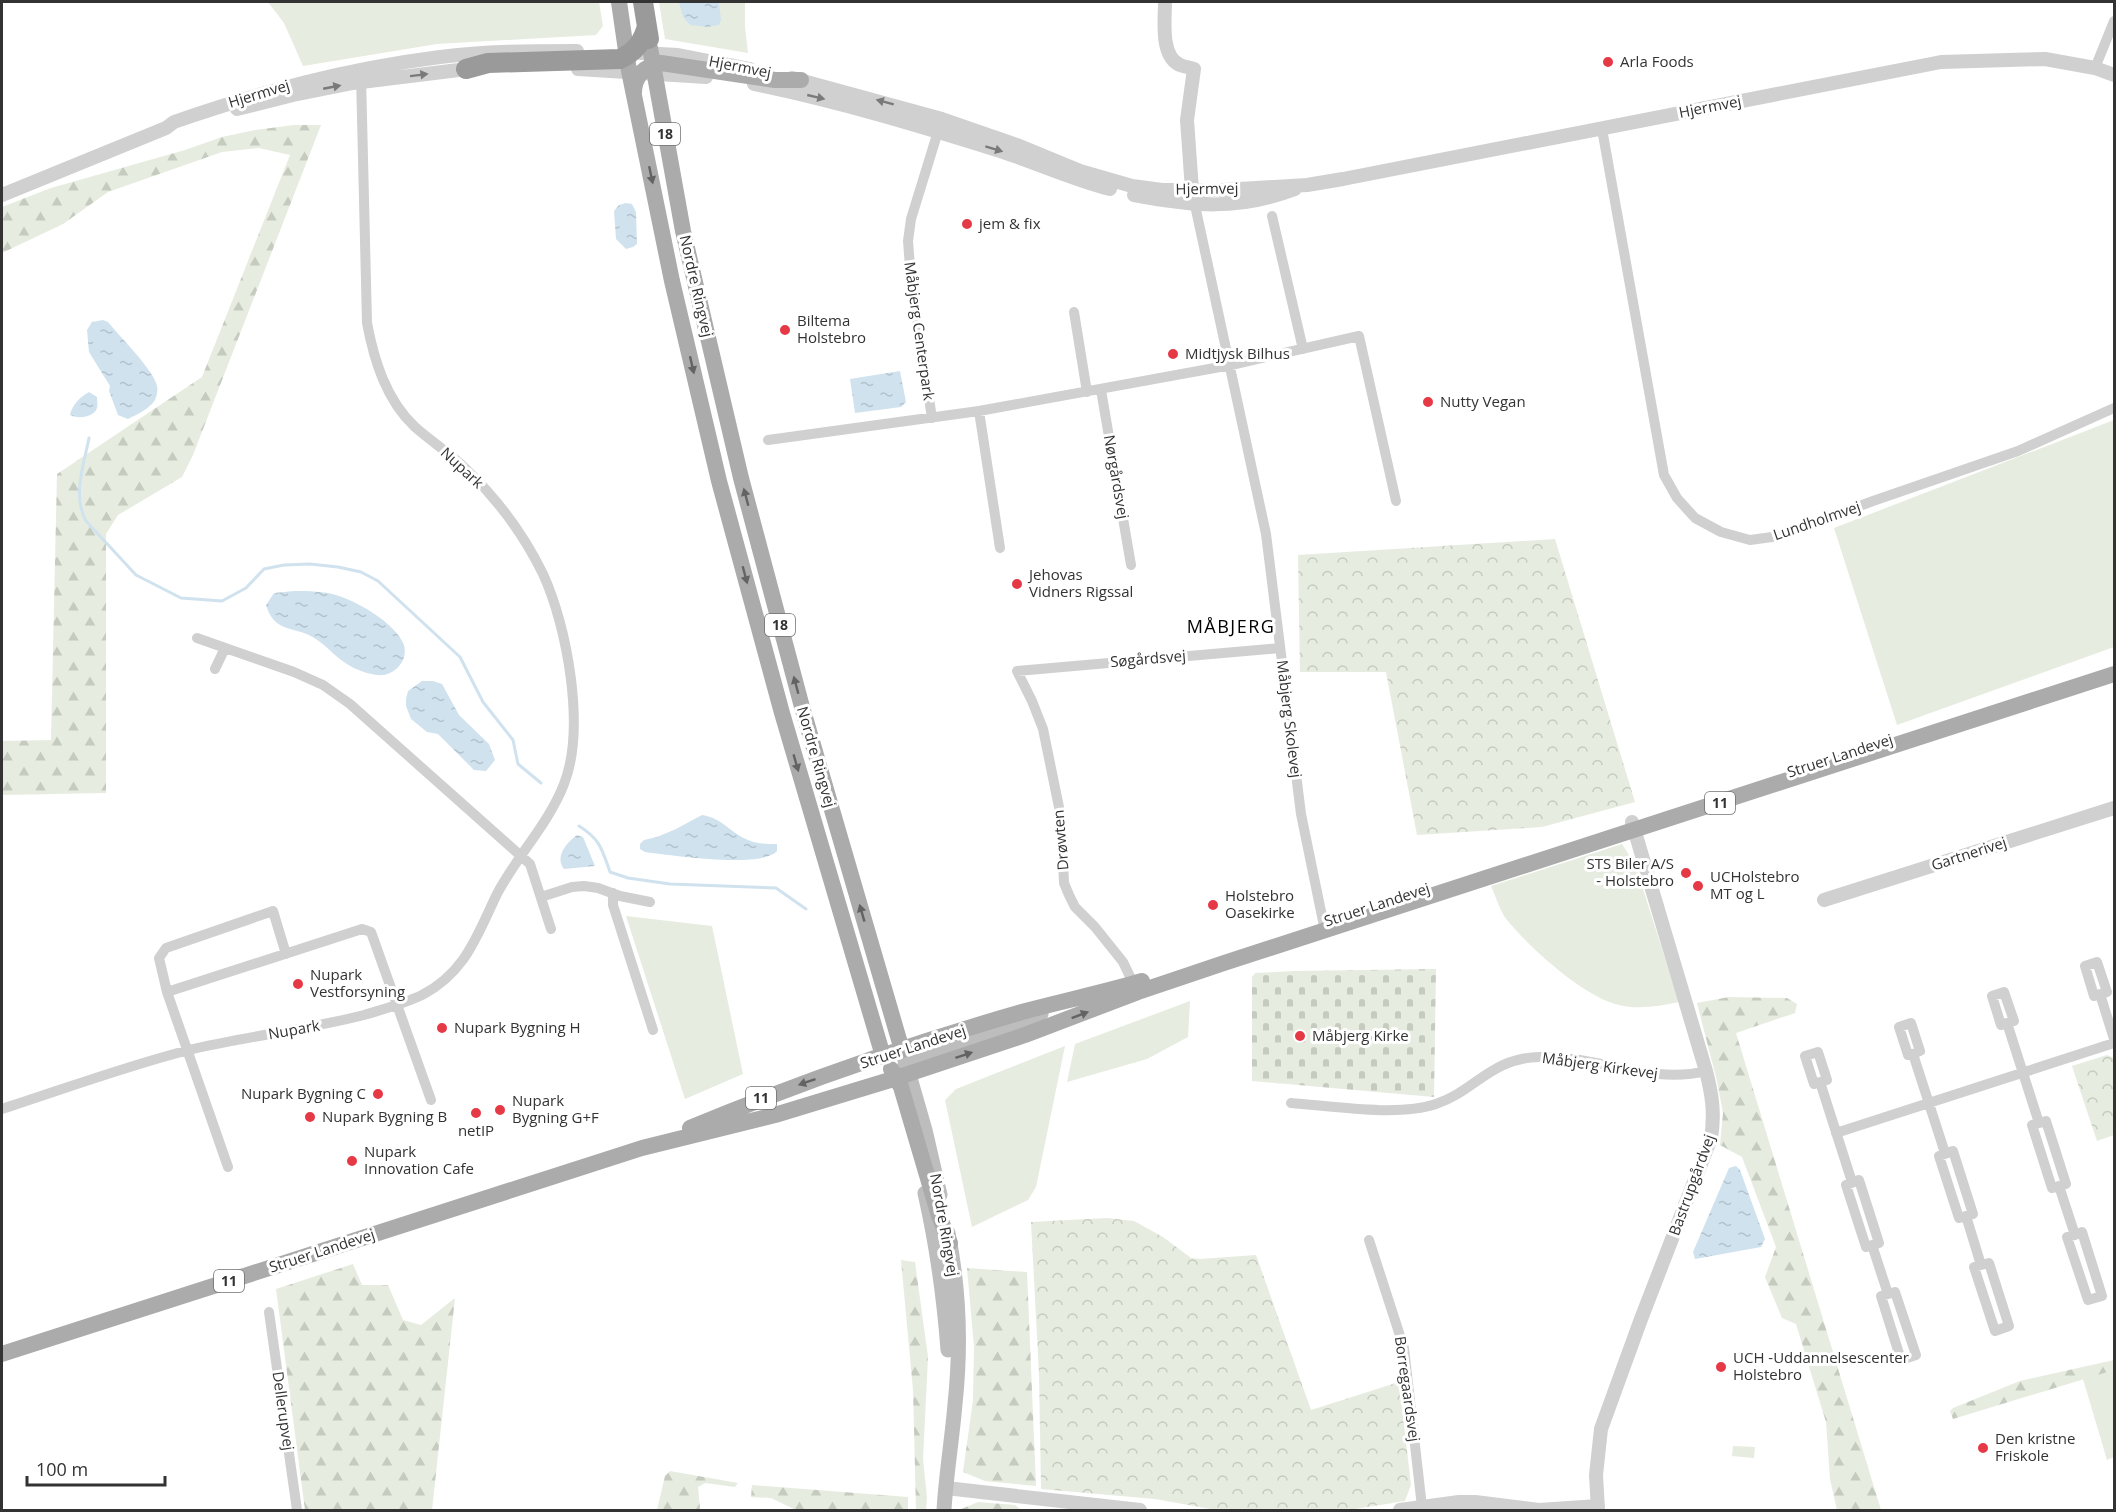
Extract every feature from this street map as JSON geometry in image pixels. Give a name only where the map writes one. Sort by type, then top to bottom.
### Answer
[{"type":"highway","name":"18","points":[[641,59],[647,26],[643,2]]},
{"type":"highway","points":[[466,69],[488,63],[641,59]]},
{"type":"main road","name":"18","points":[[619,2],[641,59]]},
{"type":"main road","points":[[629,2],[641,59],[775,80],[801,80]]},
{"type":"main road","name":"Nordre Ringvej","points":[[641,59],[635,97],[672,281],[719,481],[782,713],[834,892],[893,1061]]},
{"type":"main road","name":"Nordre Ringvej","points":[[641,59],[684,231],[741,478],[780,627],[895,1025],[893,1061],[896,1098],[925,1192],[938,1251],[944,1297],[948,1354],[949,1452]]},
{"type":"main road","name":"Struer Landevej","points":[[1633,827],[1781,774],[2115,667]]},
{"type":"main road","name":"Struer Landevej","points":[[2,1354],[642,1148],[775,1116],[893,1061],[927,1067],[1025,1035],[1136,988],[2115,674]]},
{"type":"main road","name":"Struer Landevej","points":[[642,1148],[768,1095],[893,1061],[1059,1003],[1136,988]]},
{"type":"main road","points":[[893,1061],[922,1152],[939,1216],[950,1243]]},
{"type":"main road","name":"Nordre Ringvej","points":[[944,1510],[956,1402],[956,1296],[950,1243]]},
{"type":"street","points":[[1165,2],[1167,49],[1172,59],[1179,65],[1194,69],[1187,120],[1192,190]]},
{"type":"street","points":[[2095,68],[2115,21]]},
{"type":"street","name":"Hjermvej","points":[[361,76],[442,57],[522,51],[641,59],[699,76],[802,94],[848,105],[998,151],[1095,185],[1159,200],[1224,206],[1277,196],[1307,185]]},
{"type":"street","name":"Hjermvej","points":[[801,80],[942,119],[1017,145],[1080,171],[1132,186],[1162,190],[1192,190],[1307,185],[1941,62],[2045,58],[2095,68],[2115,75]]},
{"type":"street","name":"Hjermvej","points":[[2,195],[166,128],[174,122],[247,97],[320,78],[466,69]]},
{"type":"street","name":"Nupark","points":[[2,1109],[189,1050],[330,1024],[398,1005],[424,994],[443,981],[476,940],[498,892],[554,806],[564,785],[570,762],[573,722],[572,694],[561,626],[542,573],[521,534],[494,499],[466,469],[414,426],[391,395],[380,374],[372,350],[367,323],[361,76]]},
{"type":"street","name":"Måbjerg Centerpark","points":[[768,440],[932,418],[911,280],[908,241],[911,219],[942,119]]},
{"type":"street","name":"Lundholmvej","points":[[1602,129],[1664,475],[1677,498],[1695,518],[1721,532],[1750,540],[1780,536],[2018,451],[2115,408]]},
{"type":"street","name":"Måbjerg Skolevej","points":[[1192,190],[1266,534],[1301,814],[1324,927]]},
{"type":"street","points":[[1272,216],[1303,349]]},
{"type":"street","points":[[1074,312],[1087,392]]},
{"type":"street","points":[[932,418],[1231,366],[1359,336],[1396,501]]},
{"type":"street","name":"Nørgårdsvej","points":[[1101,390],[1131,565]]},
{"type":"street","points":[[979,411],[1000,548]]},
{"type":"street","points":[[197,639],[294,672],[323,685],[341,698],[530,864],[551,929]]},
{"type":"street","points":[[215,669],[225,648]]},
{"type":"street","name":"Søgårdsvej","points":[[1017,671],[1280,648]]},
{"type":"street","name":"Drøwten","points":[[1017,671],[1043,729],[1061,817],[1064,883],[1075,907],[1095,927],[1123,962],[1136,988]]},
{"type":"street","name":"Gartnerivej","points":[[1824,900],[2115,808]]},
{"type":"street","name":"Bastrupgårdvej","points":[[1598,1508],[1597,1462],[1601,1429],[1641,1318],[1711,1138],[1714,1119],[1713,1098],[1706,1071],[1633,827]]},
{"type":"street","points":[[541,897],[579,886],[590,886],[650,902]]},
{"type":"street","points":[[613,893],[613,905],[652,1030]]},
{"type":"street","points":[[228,1167],[167,992],[159,958],[166,948],[273,911],[286,954]]},
{"type":"street","points":[[167,992],[362,929],[371,932],[431,1100]]},
{"type":"street","points":[[1836,1132],[2023,1073],[2115,1041],[2100,994]]},
{"type":"street","points":[[2007,1023],[2039,1123],[2046,1121],[2066,1184],[2059,1186],[2075,1235]]},
{"type":"street","points":[[1913,1053],[1946,1153],[1953,1151],[1970,1203],[1973,1214],[1966,1216],[1981,1265]]},
{"type":"street","name":"Måbjerg Kirkevej","points":[[1291,1103],[1398,1111],[1420,1109],[1439,1104],[1492,1069],[1512,1061],[1538,1057],[1567,1059],[1672,1076],[1692,1075],[1706,1071]]},
{"type":"street","points":[[1820,1082],[1852,1182],[1859,1180],[1879,1243],[1872,1245],[1888,1294]]},
{"type":"street","points":[[2082,1232],[2102,1296],[2088,1300],[2067,1237],[2075,1235],[2082,1232]]},
{"type":"street","name":"Borregaardsvej","points":[[1369,1240],[1404,1348],[1422,1507]]},
{"type":"street","points":[[1989,1263],[2009,1326],[1995,1330],[1974,1267],[1981,1265],[1989,1263]]},
{"type":"street","points":[[1895,1292],[1916,1355],[1901,1360],[1881,1296],[1888,1294],[1895,1292]]},
{"type":"street","name":"Dellerupvej","points":[[269,1312],[297,1510]]},
{"type":"street","points":[[946,1488],[1140,1510]]},
{"type":"street","points":[[1400,1510],[1459,1502],[1539,1510],[1598,1508]]},
{"type":"green space","points":[[268,2],[599,2],[603,26],[596,35],[437,44],[303,66],[284,23]]},
{"type":"green space","points":[[659,2],[745,2],[748,53],[665,39]]},
{"type":"green space","points":[[294,125],[321,125],[193,455],[182,477],[118,515],[106,534],[106,793],[2,795],[2,741],[51,740],[57,474],[202,377],[290,155],[259,148],[222,152],[108,192],[63,224],[2,253],[2,207],[51,188],[185,150],[222,137]]},
{"type":"green space","points":[[2114,420],[2114,647],[1897,725],[1834,528]]},
{"type":"green space","points":[[1555,539],[1635,802],[1542,827],[1417,835],[1386,672],[1300,672],[1298,555]]},
{"type":"green space","points":[[1622,844],[1635,864],[1679,1002],[1634,1007],[1619,1005],[1590,992],[1558,970],[1517,931],[1500,908],[1491,886]]},
{"type":"green space","points":[[626,916],[712,926],[743,1074],[685,1099]]},
{"type":"green space","points":[[1436,969],[1434,1097],[1252,1081],[1252,977],[1255,973]]},
{"type":"green space","points":[[1729,997],[1787,998],[1797,1004],[1795,1013],[1736,1033],[1881,1510],[1837,1510],[1830,1479],[1826,1422],[1796,1324],[1782,1318],[1765,1277],[1776,1247],[1742,1157],[1720,1145],[1723,1113],[1697,1003]]},
{"type":"green space","points":[[1190,1001],[1188,1037],[1147,1059],[1067,1082],[1075,1044]]},
{"type":"green space","points":[[1065,1046],[1036,1187],[1028,1200],[972,1227],[945,1100],[956,1089]]},
{"type":"green space","points":[[2107,1055],[2114,1058],[2114,1135],[2097,1141],[2072,1066]]},
{"type":"green space","points":[[1107,1218],[1134,1221],[1163,1237],[1191,1258],[1256,1255],[1311,1410],[1399,1382],[1411,1485],[1405,1501],[1349,1510],[1216,1510],[1155,1499],[1041,1489],[1039,1374],[1031,1222]]},
{"type":"green space","points":[[901,1260],[915,1262],[928,1357],[923,1459],[926,1510],[916,1510],[913,1390]]},
{"type":"green space","points":[[353,1264],[362,1285],[388,1285],[403,1320],[421,1325],[455,1298],[432,1510],[305,1510],[276,1289]]},
{"type":"green space","points":[[967,1268],[1027,1272],[1036,1486],[985,1481],[963,1472],[973,1400],[974,1347]]},
{"type":"green space","points":[[2114,1360],[2114,1370],[1953,1419],[1950,1411],[2020,1381]]},
{"type":"green space","points":[[2114,1370],[2114,1457],[2107,1460],[2083,1379]]},
{"type":"green space","points":[[1733,1446],[1755,1447],[1754,1458],[1732,1456]]},
{"type":"green space","points":[[670,1471],[738,1483],[735,1487],[705,1483],[698,1487],[699,1510],[657,1510],[665,1476]]},
{"type":"green space","points":[[752,1485],[908,1497],[908,1510],[796,1510],[771,1498],[751,1497]]},
{"type":"green space","points":[[978,1502],[1015,1505],[1021,1510],[959,1510]]},
{"type":"water","points":[[679,2],[719,2],[721,20],[719,25],[707,27],[690,25],[683,17]]},
{"type":"water","points":[[632,204],[636,212],[637,244],[626,249],[616,239],[614,211],[619,205]]},
{"type":"water","points":[[103,320],[108,322],[143,362],[157,386],[157,395],[153,403],[128,419],[118,415],[109,391],[110,386],[89,352],[87,330],[92,322]]},
{"type":"water","points":[[900,371],[906,402],[901,407],[855,413],[850,379]]},
{"type":"water","points":[[89,392],[97,397],[95,411],[85,417],[70,415],[77,402]]},
{"type":"water","points":[[322,592],[339,596],[376,615],[400,637],[405,650],[403,660],[388,674],[375,675],[363,672],[347,664],[308,635],[281,625],[275,621],[266,605],[274,593]]},
{"type":"water","points":[[422,681],[442,684],[459,715],[489,744],[495,760],[486,771],[474,770],[438,734],[427,732],[411,719],[406,706],[408,691]]},
{"type":"water","points":[[702,815],[716,819],[748,840],[777,844],[777,851],[768,856],[735,860],[674,856],[645,852],[640,849],[640,844],[644,840],[676,829]]},
{"type":"water","points":[[577,835],[583,837],[595,866],[564,869],[560,860],[561,855],[569,842]]},
{"type":"water","points":[[1736,1166],[1740,1170],[1765,1239],[1761,1247],[1695,1259],[1693,1252],[1729,1168]]},
{"type":"waterway","points":[[89,438],[80,480],[82,511],[86,521],[136,575],[181,598],[222,601],[246,588],[264,569],[284,565],[310,564],[361,572],[378,581],[460,657],[483,702],[513,740],[518,764],[541,783]]},
{"type":"waterway","points":[[579,826],[592,835],[599,845],[610,872],[628,878],[670,884],[776,888],[806,909]]},
{"type":"place","name":"Arla Foods","points":[[1608,62]]},
{"type":"place","name":"jem & fix","points":[[967,224]]},
{"type":"place","name":"Biltema Holstebro","points":[[785,330]]},
{"type":"place","name":"Midtjysk Bilhus","points":[[1173,354]]},
{"type":"place","name":"Nutty Vegan","points":[[1428,402]]},
{"type":"place","name":"Jehovas Vidners Rigssal","points":[[1017,584]]},
{"type":"place","name":"STS Biler A/S - Holstebro","points":[[1686,873]]},
{"type":"place","name":"UCHolstebro MT og L","points":[[1698,886]]},
{"type":"place","name":"Holstebro Oasekirke","points":[[1213,905]]},
{"type":"place","name":"Nupark Vestforsyning","points":[[298,984]]},
{"type":"place","name":"Nupark Bygning H","points":[[442,1028]]},
{"type":"place","name":"Måbjerg Kirke","points":[[1300,1036]]},
{"type":"place","name":"Nupark Bygning C","points":[[378,1094]]},
{"type":"place","name":"Nupark Bygning G+F","points":[[500,1110]]},
{"type":"place","name":"netIP","points":[[476,1113]]},
{"type":"place","name":"Nupark Bygning B","points":[[310,1117]]},
{"type":"place","name":"Nupark Innovation Cafe","points":[[352,1161]]},
{"type":"place","name":"UCH -Uddannelsescenter Holstebro","points":[[1721,1367]]},
{"type":"place","name":"Den kristne Friskole","points":[[1983,1448]]},
{"type":"district","name":"MÅBJERG","points":[[1231,627]]}]
